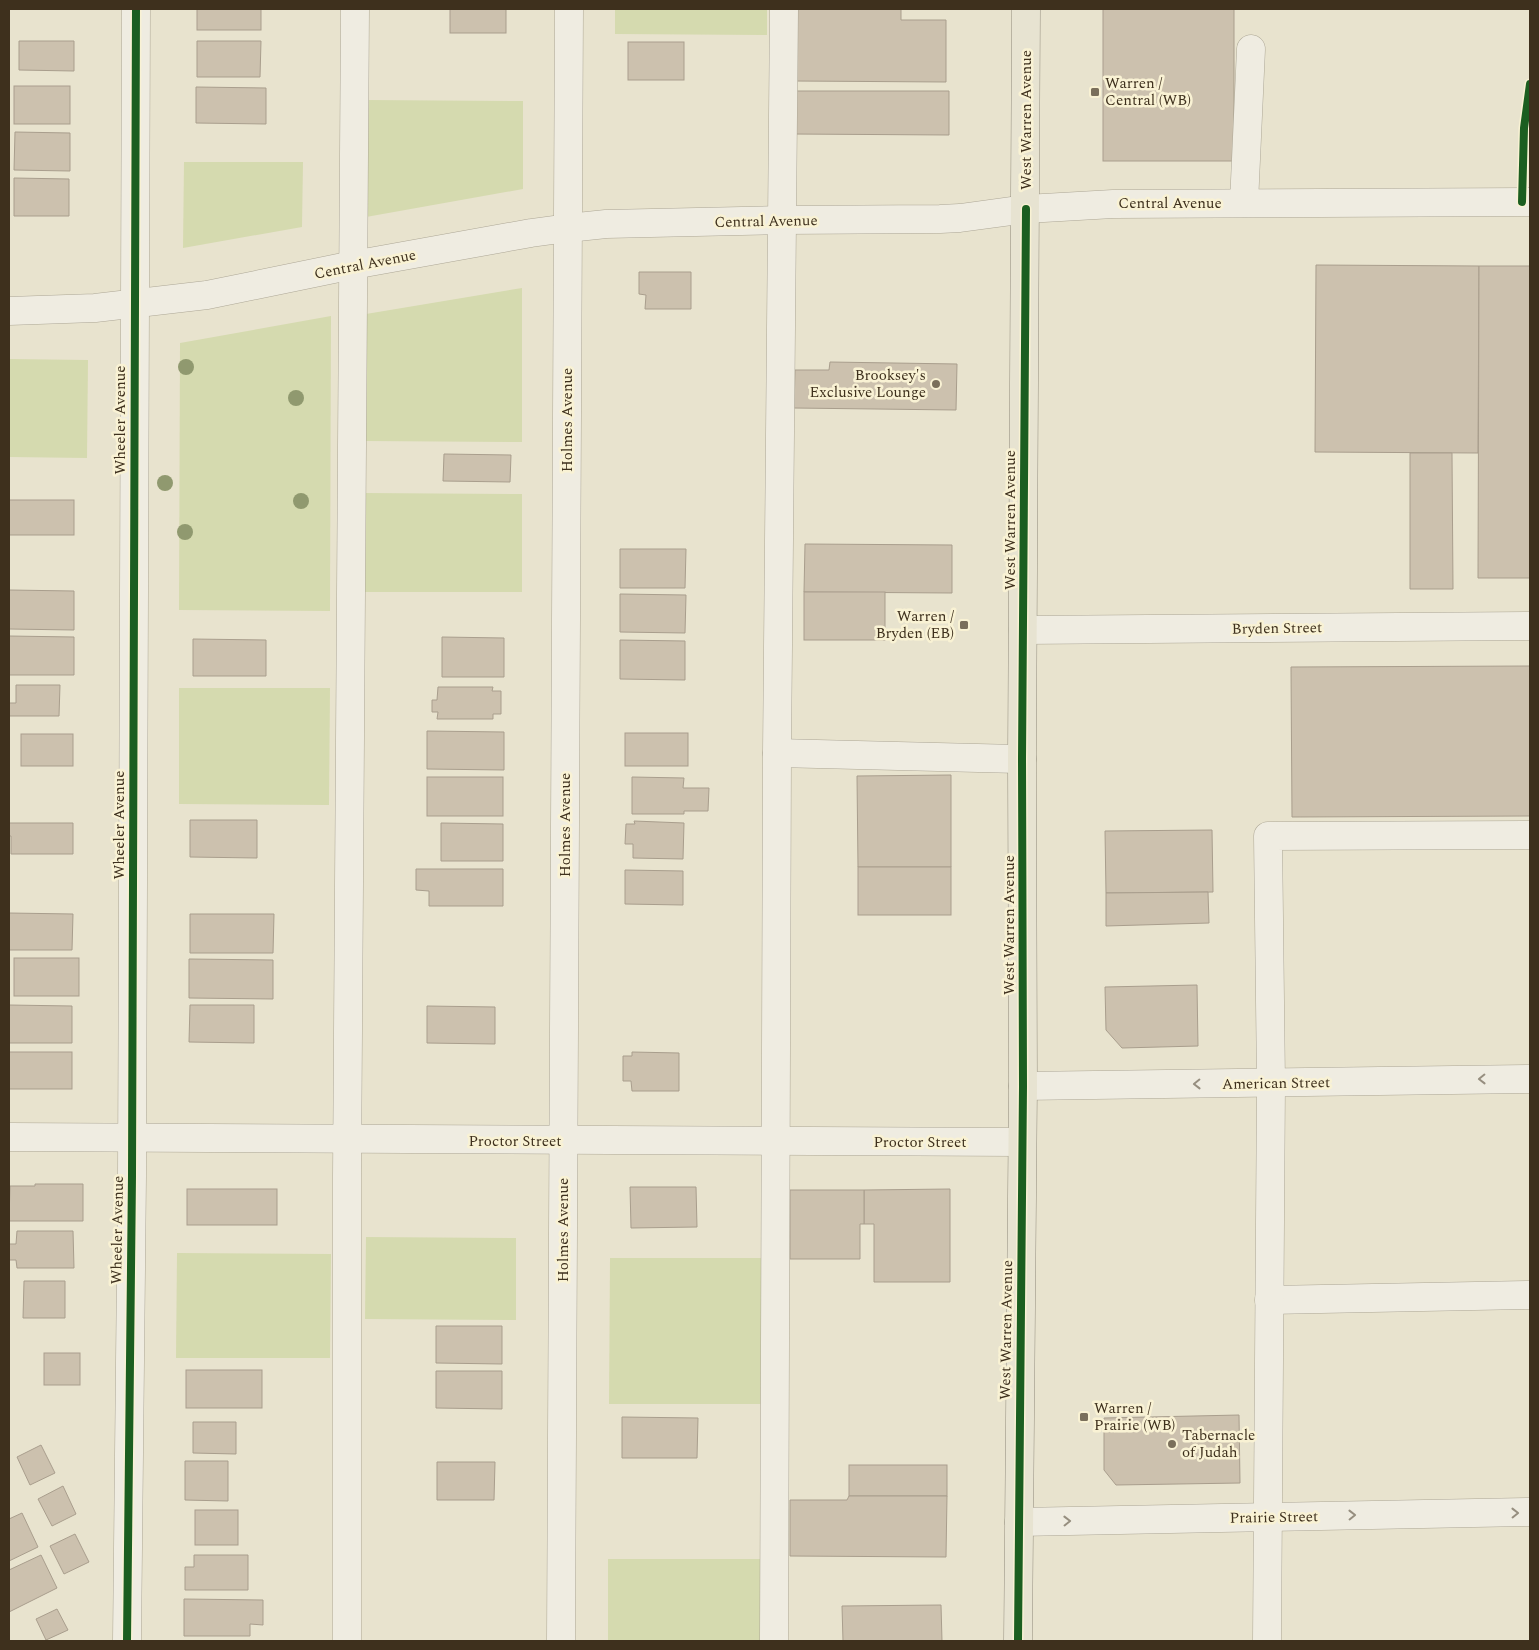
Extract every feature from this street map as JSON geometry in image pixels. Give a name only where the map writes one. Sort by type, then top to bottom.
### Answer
[{"type":"main road","name":"West Warren Avenue","points":[[1018,1641],[1022,1142],[1026,9]]},
{"type":"street","name":"Wheeler Avenue","points":[[127,1641],[132,1138],[136,9]]},
{"type":"street","points":[[347,1641],[347,1140],[354,9]]},
{"type":"street","name":"Holmes Avenue","points":[[561,1641],[569,9]]},
{"type":"street","points":[[774,1641],[777,754],[784,9]]},
{"type":"street","points":[[1244,203],[1251,49]]},
{"type":"street","name":"Central Avenue","points":[[9,311],[95,308],[207,295],[353,265],[531,232],[606,224],[782,220],[940,220],[1026,209],[1113,204],[1530,202]]},
{"type":"street","name":"Bryden Street","points":[[1023,630],[1530,626]]},
{"type":"street","points":[[777,754],[1022,759]]},
{"type":"street","points":[[1267,1641],[1271,1083],[1268,836],[1530,835]]},
{"type":"street","name":"American Street","points":[[1022,1086],[1530,1078]]},
{"type":"street","name":"Proctor Street","points":[[9,1137],[1022,1142]]},
{"type":"street","points":[[1268,1300],[1530,1295]]},
{"type":"street","name":"Prairie Street","points":[[1018,1522],[1530,1512]]},
{"type":"green space","points":[[615,9],[767,9],[767,35],[615,34]]},
{"type":"green space","points":[[366,100],[523,101],[523,189],[366,217]]},
{"type":"green space","points":[[184,162],[303,162],[302,227],[183,248]]},
{"type":"green space","points":[[522,288],[522,442],[365,441],[366,314]]},
{"type":"green space","points":[[331,316],[330,611],[179,610],[180,343]]},
{"type":"green space","points":[[9,359],[88,360],[87,458],[9,457]]},
{"type":"green space","points":[[365,493],[522,494],[522,592],[365,592]]},
{"type":"green space","points":[[179,688],[330,688],[329,805],[179,804]]},
{"type":"green space","points":[[366,1237],[516,1238],[516,1320],[365,1319]]},
{"type":"green space","points":[[177,1253],[331,1254],[330,1358],[176,1358]]},
{"type":"green space","points":[[610,1258],[764,1258],[764,1404],[609,1404]]},
{"type":"green space","points":[[608,1559],[763,1559],[762,1641],[608,1641]]},
{"type":"building","points":[[197,9],[261,9],[261,30],[197,30]]},
{"type":"building","points":[[450,9],[506,9],[506,33],[450,33]]},
{"type":"building","points":[[794,9],[901,9],[901,20],[946,20],[946,82],[794,81]]},
{"type":"building","points":[[1103,9],[1234,9],[1234,161],[1103,161]]},
{"type":"building","points":[[19,41],[74,41],[74,71],[19,70]]},
{"type":"building","points":[[197,41],[261,41],[260,77],[197,77]]},
{"type":"building","points":[[628,42],[684,42],[684,80],[628,80]]},
{"type":"building","points":[[14,86],[70,86],[70,124],[14,124]]},
{"type":"building","points":[[196,87],[266,88],[266,124],[196,123]]},
{"type":"building","points":[[793,91],[949,91],[949,135],[792,134]]},
{"type":"building","points":[[15,132],[70,133],[70,171],[14,170]]},
{"type":"building","points":[[14,178],[69,179],[69,216],[14,216]]},
{"type":"building","points":[[1316,265],[1479,266],[1478,453],[1315,452]]},
{"type":"building","points":[[1479,266],[1530,266],[1530,578],[1478,578]]},
{"type":"building","points":[[639,272],[691,272],[691,309],[645,309],[646,295],[639,294]]},
{"type":"building","points":[[830,362],[957,364],[956,410],[794,408],[795,370],[829,370]]},
{"type":"building","points":[[1410,453],[1452,453],[1453,589],[1410,589]]},
{"type":"building","points":[[444,454],[511,455],[510,482],[443,481]]},
{"type":"building","points":[[9,500],[74,500],[74,535],[9,535]]},
{"type":"building","points":[[805,544],[952,545],[952,593],[804,592]]},
{"type":"building","points":[[620,549],[686,549],[685,588],[620,588]]},
{"type":"building","points":[[9,590],[74,591],[74,630],[9,629]]},
{"type":"building","points":[[804,592],[885,592],[885,640],[804,640]]},
{"type":"building","points":[[620,594],[686,595],[685,633],[620,632]]},
{"type":"building","points":[[9,636],[74,637],[74,675],[9,675]]},
{"type":"building","points":[[442,637],[504,638],[504,677],[442,677]]},
{"type":"building","points":[[193,639],[266,640],[266,676],[193,676]]},
{"type":"building","points":[[620,640],[685,641],[685,680],[620,679]]},
{"type":"building","points":[[1530,666],[1530,816],[1292,817],[1291,667]]},
{"type":"building","points":[[16,685],[60,685],[59,716],[9,716],[9,703],[16,703]]},
{"type":"building","points":[[438,687],[493,687],[492,691],[501,691],[501,714],[493,714],[493,719],[437,719],[438,712],[432,712],[432,700],[437,700]]},
{"type":"building","points":[[427,731],[504,732],[504,770],[427,769]]},
{"type":"building","points":[[625,733],[688,733],[688,766],[625,766]]},
{"type":"building","points":[[21,734],[73,734],[73,766],[21,766]]},
{"type":"building","points":[[951,775],[951,867],[858,867],[857,776]]},
{"type":"building","points":[[427,777],[503,777],[503,816],[427,816]]},
{"type":"building","points":[[632,777],[684,778],[683,788],[709,788],[708,811],[684,811],[684,814],[632,814]]},
{"type":"building","points":[[190,820],[257,820],[257,858],[190,857]]},
{"type":"building","points":[[634,821],[684,823],[683,859],[633,858],[633,844],[625,844],[626,824],[635,824]]},
{"type":"building","points":[[9,823],[73,823],[73,854],[11,854]]},
{"type":"building","points":[[441,823],[503,824],[503,861],[441,861]]},
{"type":"building","points":[[1212,830],[1213,892],[1106,893],[1105,831]]},
{"type":"building","points":[[858,867],[951,867],[951,915],[858,915]]},
{"type":"building","points":[[416,869],[503,869],[503,906],[429,906],[429,891],[416,890]]},
{"type":"building","points":[[625,870],[683,871],[683,905],[625,904]]},
{"type":"building","points":[[1208,892],[1209,923],[1106,926],[1106,893]]},
{"type":"building","points":[[9,913],[73,914],[72,950],[9,950]]},
{"type":"building","points":[[190,914],[274,914],[273,953],[190,953]]},
{"type":"building","points":[[14,958],[79,958],[79,996],[14,996]]},
{"type":"building","points":[[189,959],[273,960],[273,999],[189,998]]},
{"type":"building","points":[[1197,985],[1198,1046],[1122,1048],[1106,1030],[1105,987]]},
{"type":"building","points":[[9,1005],[72,1006],[72,1043],[9,1043]]},
{"type":"building","points":[[190,1005],[254,1005],[254,1043],[189,1042]]},
{"type":"building","points":[[427,1006],[495,1007],[495,1044],[427,1043]]},
{"type":"building","points":[[9,1052],[72,1052],[72,1089],[9,1089]]},
{"type":"building","points":[[632,1052],[679,1053],[679,1091],[632,1091],[631,1081],[623,1081],[623,1056],[632,1056]]},
{"type":"building","points":[[35,1184],[83,1184],[83,1221],[9,1221],[10,1186],[35,1186]]},
{"type":"building","points":[[630,1187],[696,1187],[697,1227],[631,1228]]},
{"type":"building","points":[[187,1189],[277,1189],[277,1225],[187,1225]]},
{"type":"building","points":[[950,1189],[950,1282],[874,1282],[874,1224],[864,1224],[864,1190]]},
{"type":"building","points":[[790,1190],[864,1190],[864,1224],[860,1224],[860,1259],[790,1259]]},
{"type":"building","points":[[17,1231],[73,1231],[74,1268],[17,1268],[16,1260],[9,1260],[9,1244],[16,1244]]},
{"type":"building","points":[[24,1281],[65,1281],[65,1318],[23,1318]]},
{"type":"building","points":[[436,1326],[502,1326],[502,1364],[436,1363]]},
{"type":"building","points":[[44,1353],[80,1353],[80,1385],[44,1385]]},
{"type":"building","points":[[186,1370],[262,1370],[262,1408],[186,1408]]},
{"type":"building","points":[[436,1371],[502,1371],[502,1409],[436,1408]]},
{"type":"building","name":"Tabernacle of Judah","points":[[1239,1415],[1240,1483],[1116,1485],[1104,1470],[1104,1418]]},
{"type":"building","points":[[622,1417],[698,1418],[697,1458],[622,1458]]},
{"type":"building","points":[[193,1422],[236,1422],[236,1454],[193,1453]]},
{"type":"building","points":[[41,1445],[55,1473],[30,1485],[17,1457]]},
{"type":"building","points":[[185,1461],[228,1461],[228,1501],[185,1500]]},
{"type":"building","points":[[437,1462],[495,1462],[494,1500],[437,1500]]},
{"type":"building","points":[[849,1465],[947,1465],[947,1496],[849,1496]]},
{"type":"building","points":[[63,1486],[76,1514],[52,1526],[38,1499]]},
{"type":"building","points":[[849,1496],[947,1496],[946,1557],[790,1556],[790,1500],[847,1500]]},
{"type":"building","points":[[195,1510],[238,1510],[238,1545],[195,1545]]},
{"type":"building","points":[[22,1513],[38,1547],[9,1561],[9,1519]]},
{"type":"building","points":[[75,1534],[89,1562],[64,1574],[50,1546]]},
{"type":"building","points":[[41,1555],[57,1588],[9,1612],[9,1570]]},
{"type":"building","points":[[194,1555],[248,1555],[248,1590],[185,1590],[185,1567],[194,1567]]},
{"type":"building","points":[[184,1599],[263,1600],[263,1625],[250,1624],[250,1636],[184,1636]]},
{"type":"building","points":[[941,1605],[942,1641],[843,1641],[842,1606]]},
{"type":"building","points":[[57,1609],[68,1630],[46,1640],[36,1619]]},
{"type":"cycle path","points":[[127,1641],[132,1176],[136,9]]},
{"type":"cycle path","points":[[1522,202],[1524,128],[1530,84]]},
{"type":"cycle path","points":[[1018,1641],[1023,1086],[1022,759],[1026,209]]},
{"type":"place","name":"Warren / Central (WB)","points":[[1095,92]]},
{"type":"place","name":"Brooksey's Exclusive Lounge","points":[[936,384]]},
{"type":"place","name":"Warren / Bryden (EB)","points":[[964,625]]},
{"type":"place","name":"Warren / Prairie (WB)","points":[[1084,1417]]},
{"type":"place","name":"Tabernacle of Judah","points":[[1172,1444]]}]
